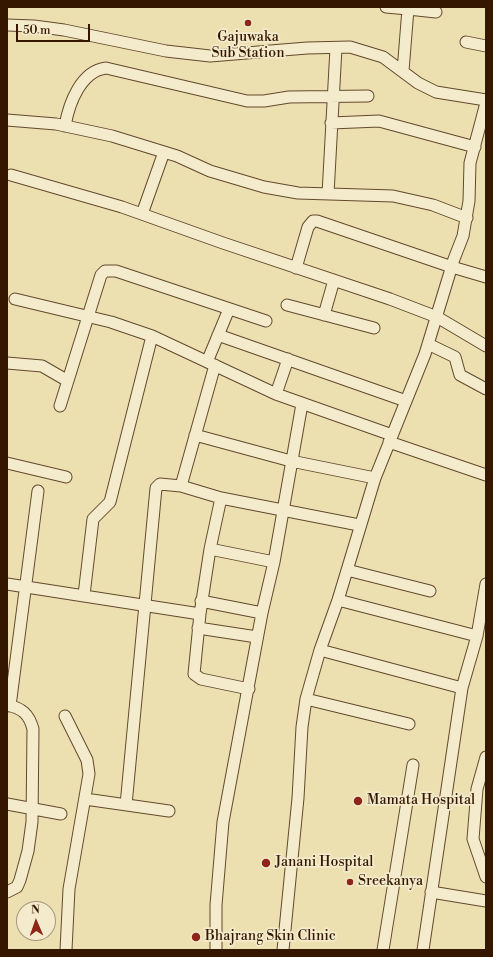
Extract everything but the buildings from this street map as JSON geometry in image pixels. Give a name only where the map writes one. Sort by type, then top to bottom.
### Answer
[{"type":"street","points":[[386,7],[436,12]]},
{"type":"street","points":[[403,71],[408,9]]},
{"type":"street","points":[[7,25],[34,26],[64,30],[166,51],[210,56],[307,48],[350,47],[383,57],[418,83],[436,92],[486,100]]},
{"type":"street","points":[[466,42],[486,46]]},
{"type":"street","points":[[328,194],[336,48]]},
{"type":"street","points":[[65,126],[67,112],[75,94],[93,72],[106,68],[247,101],[264,102],[289,97],[368,96]]},
{"type":"street","points":[[283,950],[298,798],[302,727],[306,699],[320,650],[338,600],[359,525],[375,478],[428,344],[452,267],[464,236],[467,218],[469,169],[486,103]]},
{"type":"street","points":[[7,120],[39,121],[112,136],[164,152],[210,171],[264,187],[298,193],[392,196],[433,205],[467,218]]},
{"type":"street","points":[[331,123],[379,121],[475,147]]},
{"type":"street","points":[[142,214],[164,152]]},
{"type":"street","points":[[11,175],[142,214],[437,317],[486,346]]},
{"type":"street","points":[[296,268],[308,227],[313,222],[317,221],[452,267],[486,277]]},
{"type":"street","points":[[60,406],[101,274],[110,270],[266,321]]},
{"type":"street","points":[[324,315],[334,280]]},
{"type":"street","points":[[15,299],[111,322],[152,336],[276,394],[486,475]]},
{"type":"street","points":[[287,304],[374,328]]},
{"type":"street","points":[[180,486],[195,435],[218,335],[229,308]]},
{"type":"street","points":[[218,335],[406,401]]},
{"type":"street","points":[[84,595],[93,519],[96,514],[107,507],[110,502],[152,336]]},
{"type":"street","points":[[428,344],[450,353],[455,357],[460,375],[486,389]]},
{"type":"street","points":[[276,394],[288,360]]},
{"type":"street","points":[[7,363],[42,366],[68,381]]},
{"type":"street","points":[[216,950],[216,905],[223,822],[249,689],[257,638],[274,562],[302,404]]},
{"type":"street","points":[[195,435],[291,461],[375,478]]},
{"type":"street","points":[[7,463],[66,477]]},
{"type":"street","points":[[126,805],[156,488],[160,484],[180,486],[221,498],[359,525]]},
{"type":"street","points":[[7,892],[17,887],[20,880],[31,835],[33,729],[31,720],[26,713],[18,708],[8,705],[38,491]]},
{"type":"street","points":[[221,498],[201,601],[194,674],[201,679],[249,689]]},
{"type":"street","points":[[210,549],[274,562]]},
{"type":"street","points":[[347,570],[430,591]]},
{"type":"street","points":[[7,584],[200,614]]},
{"type":"street","points":[[423,950],[430,892],[462,688],[477,636],[486,584]]},
{"type":"street","points":[[338,600],[477,636]]},
{"type":"street","points":[[201,601],[262,614]]},
{"type":"street","points":[[198,628],[257,638]]},
{"type":"street","points":[[320,650],[462,688]]},
{"type":"street","points":[[306,699],[409,724]]},
{"type":"street","points":[[65,716],[87,760],[89,774],[69,889],[66,950]]},
{"type":"street","points":[[486,757],[477,789],[473,839],[483,859],[486,876]]},
{"type":"street","points":[[383,950],[413,765]]},
{"type":"street","points":[[85,799],[169,811]]},
{"type":"street","points":[[7,804],[61,814]]},
{"type":"street","points":[[430,892],[486,901]]},
{"type":"place","name":"Gajuwaka Sub Station","points":[[248,23]]},
{"type":"place","name":"Mamata Hospital","points":[[358,801]]},
{"type":"place","name":"Janani Hospital","points":[[266,863]]},
{"type":"place","name":"Sreekanya","points":[[350,882]]},
{"type":"place","name":"Bhajrang Skin Clinic","points":[[196,937]]}]
